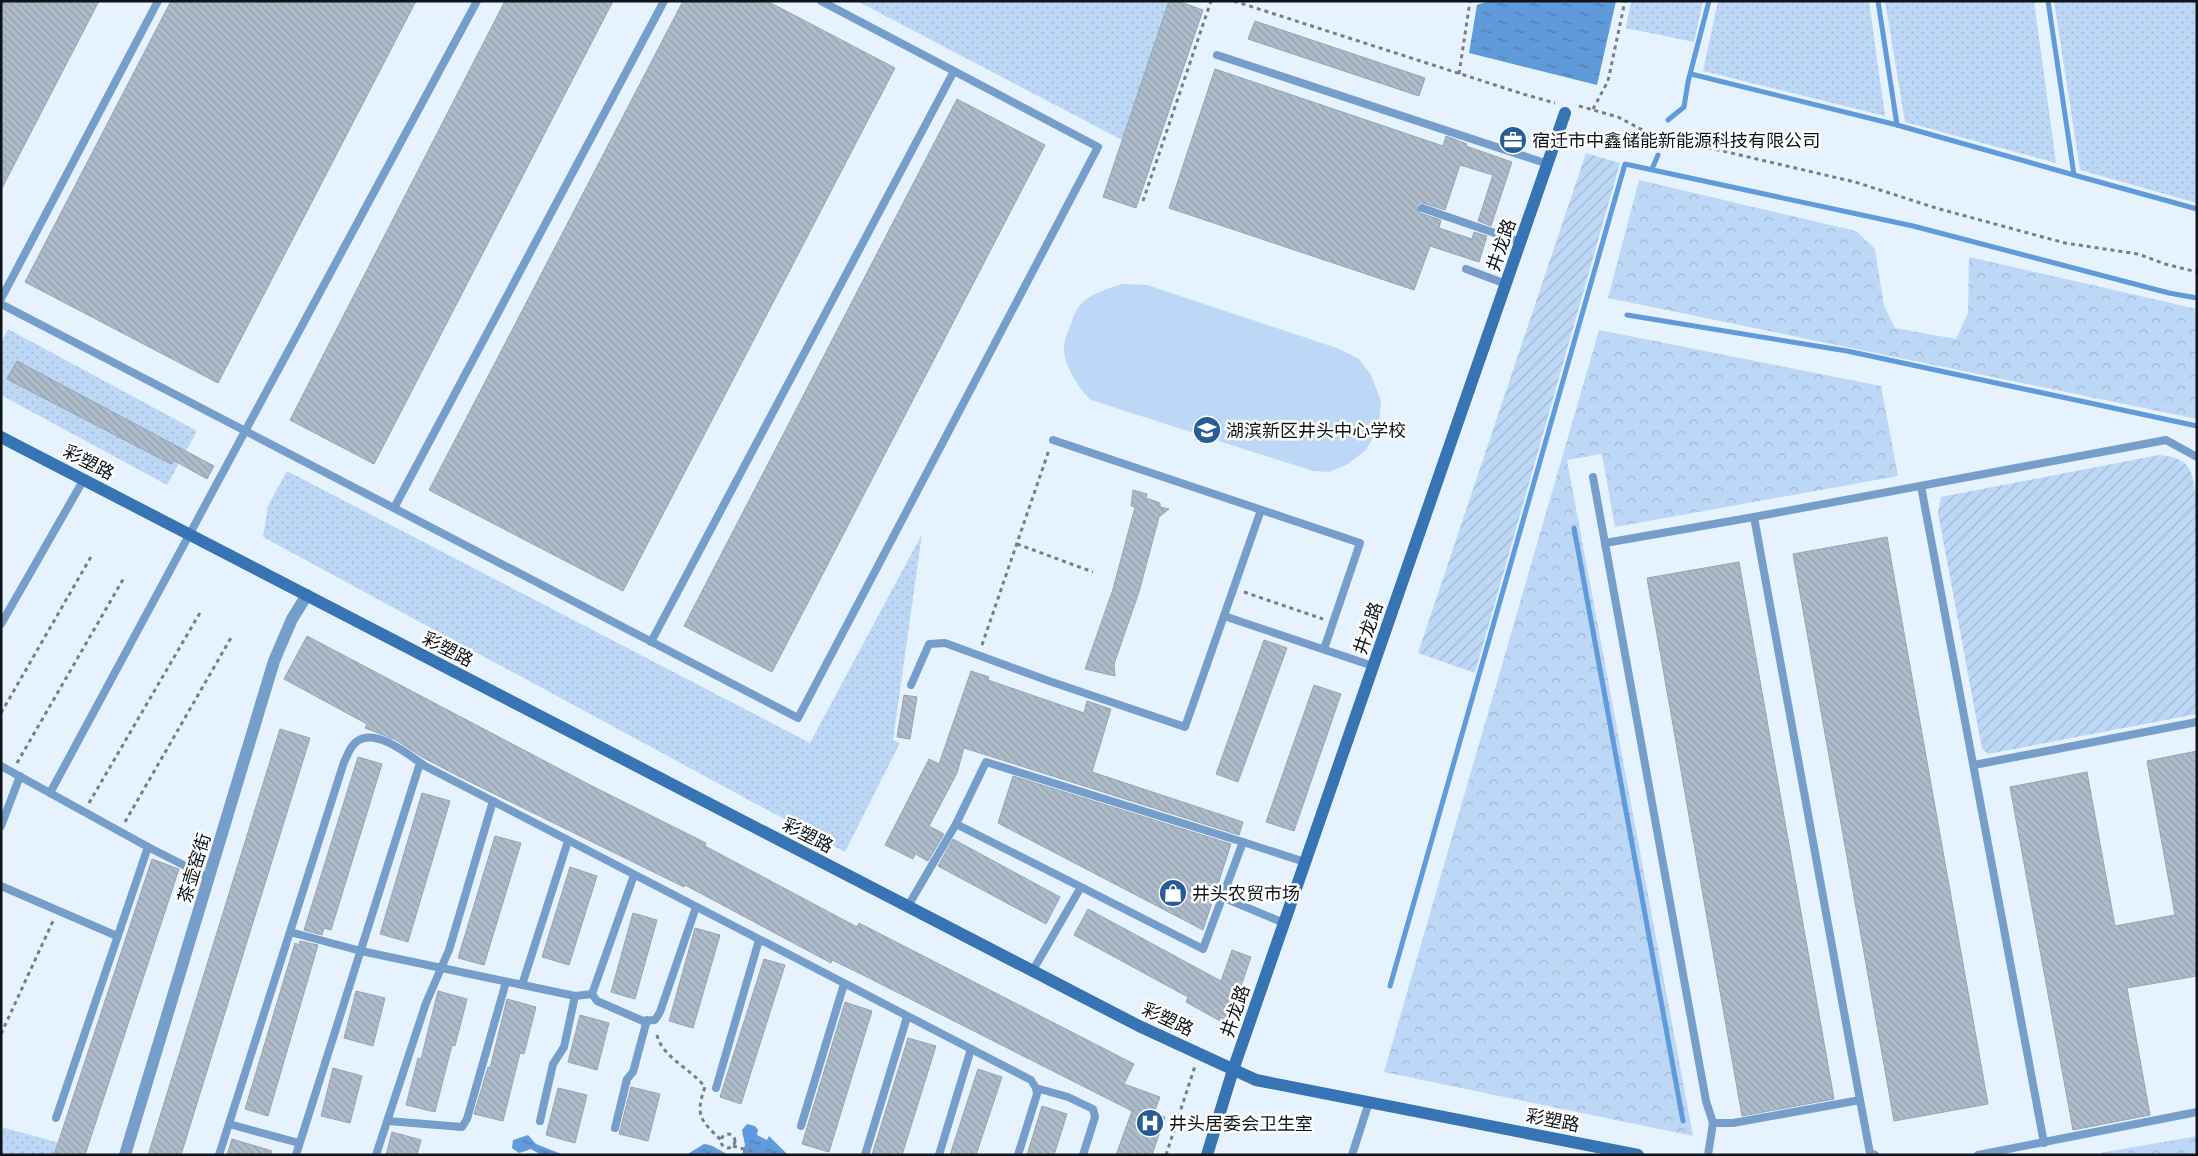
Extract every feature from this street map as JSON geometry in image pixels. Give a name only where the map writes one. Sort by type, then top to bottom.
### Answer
[{"type":"street","name":"井龙路","points":[[1207,1155],[1305,862],[1566,110]]},
{"type":"street","name":"彩塑路","points":[[1,437],[1139,1026],[1256,1080],[1638,1155]]},
{"type":"street","name":"茶壶窑街","points":[[126,1155],[274,661],[292,619],[307,595]]},
{"type":"lane","points":[[1,300],[158,1]]},
{"type":"lane","points":[[50,793],[191,535],[477,1]]},
{"type":"lane","points":[[394,508],[664,1]]},
{"type":"lane","points":[[1,304],[798,718],[1098,147],[821,1]]},
{"type":"lane","points":[[1217,55],[1548,164]]},
{"type":"lane","points":[[650,642],[954,71]]},
{"type":"lane","points":[[1422,208],[1521,242]]},
{"type":"lane","points":[[1466,269],[1506,284]]},
{"type":"lane","points":[[1052,440],[1360,544],[1324,649]]},
{"type":"lane","points":[[1605,543],[1754,518],[2166,440],[2197,457]]},
{"type":"lane","points":[[1593,477],[1704,1091],[1713,1123],[1708,1155]]},
{"type":"lane","points":[[1,624],[84,480]]},
{"type":"lane","points":[[1922,486],[2044,1143]]},
{"type":"lane","points":[[912,685],[929,644],[945,643],[1185,727],[1262,510]]},
{"type":"lane","points":[[1754,518],[1870,1154],[1875,1155]]},
{"type":"lane","points":[[1224,616],[1373,666]]},
{"type":"lane","points":[[1974,765],[2197,722]]},
{"type":"lane","points":[[219,1155],[344,762],[351,747],[360,739],[372,736],[402,750],[420,762],[568,841],[1031,1080],[1037,1094],[1018,1155]]},
{"type":"lane","points":[[296,1155],[420,762]]},
{"type":"lane","points":[[908,906],[956,824],[986,762],[1305,862]]},
{"type":"lane","points":[[1,766],[148,847],[209,878]]},
{"type":"lane","points":[[1,826],[20,776]]},
{"type":"lane","points":[[376,1155],[426,1003],[450,950],[492,801]]},
{"type":"lane","points":[[956,824],[1203,949],[1243,842]]},
{"type":"lane","points":[[522,985],[568,841]]},
{"type":"lane","points":[[56,1118],[148,847]]},
{"type":"lane","points":[[592,994],[634,875]]},
{"type":"lane","points":[[1,886],[117,936]]},
{"type":"lane","points":[[1033,970],[1081,886]]},
{"type":"lane","points":[[1222,897],[1284,924]]},
{"type":"lane","points":[[615,1128],[627,1079],[633,1072],[651,1020],[660,1012],[696,907]]},
{"type":"lane","points":[[290,932],[361,951],[506,982],[575,996],[592,994]]},
{"type":"lane","points":[[716,1088],[759,940]]},
{"type":"lane","points":[[388,1121],[462,1127],[467,1119],[506,982]]},
{"type":"lane","points":[[801,1126],[844,984]]},
{"type":"lane","points":[[592,994],[597,1001],[643,1021],[651,1020]]},
{"type":"lane","points":[[540,1121],[553,1064],[564,1047],[575,996]]},
{"type":"lane","points":[[865,1155],[907,1017]]},
{"type":"lane","points":[[939,1155],[971,1049]]},
{"type":"lane","points":[[1036,1088],[1068,1097],[1093,1109],[1095,1116],[1083,1155]]},
{"type":"lane","points":[[1713,1123],[1733,1123],[1860,1100]]},
{"type":"lane","points":[[1352,1155],[1368,1102]]},
{"type":"lane","points":[[1978,1155],[2197,1112]]},
{"type":"lane","points":[[229,1124],[299,1143]]},
{"type":"path","points":[[1144,201],[1211,1]]},
{"type":"path","points":[[1234,1],[1566,110],[1592,109],[1618,117],[1650,134],[1855,182],[1936,208],[2065,243],[2138,254],[2165,264],[2197,272]]},
{"type":"path","points":[[1459,74],[1470,1]]},
{"type":"path","points":[[1592,109],[1608,81],[1625,1]]},
{"type":"path","points":[[978,655],[1052,440]]},
{"type":"path","points":[[1017,544],[1093,572]]},
{"type":"path","points":[[1,713],[92,555]]},
{"type":"path","points":[[12,772],[125,576]]},
{"type":"path","points":[[1234,588],[1333,622]]},
{"type":"path","points":[[84,812],[201,611]]},
{"type":"path","points":[[119,831],[232,636]]},
{"type":"path","points":[[1,1034],[58,911]]},
{"type":"path","points":[[651,1020],[657,1038],[665,1051],[697,1077],[705,1087],[699,1104],[700,1118],[721,1140],[721,1145],[724,1148],[733,1146],[751,1151],[753,1155]]},
{"type":"path","points":[[1166,1155],[1199,1054]]},
{"type":"path","points":[[721,1140],[725,1134],[730,1134],[734,1140],[733,1146]]},
{"type":"green space","points":[[857,1],[1169,1],[1122,140]]},
{"type":"green space","points":[[1631,1],[1703,1],[1694,42],[1626,28]]},
{"type":"green space","points":[[1718,1],[1869,1],[1885,116],[1703,71]]},
{"type":"green space","points":[[1885,1],[2034,1],[2056,163],[1905,122]]},
{"type":"green space","points":[[2054,1],[2197,1],[2197,203],[2080,170]]},
{"type":"green space","points":[[1586,153],[1620,163],[1475,673],[1418,653]]},
{"type":"green space","points":[[1639,180],[1856,231],[1875,249],[1884,306],[1895,328],[1956,339],[1968,313],[1969,257],[2197,309],[2197,419],[1608,298]]},
{"type":"green space","points":[[1123,284],[1147,285],[1337,348],[1359,359],[1371,375],[1381,401],[1379,427],[1366,450],[1348,464],[1330,472],[1313,471],[1091,400],[1077,384],[1067,363],[1064,350],[1066,337],[1074,315],[1084,301],[1098,293]]},
{"type":"green space","points":[[8,329],[197,431],[167,485],[1,395],[1,343]]},
{"type":"green space","points":[[1599,330],[1881,386],[1898,476],[1615,527],[1602,454],[1567,460],[1693,1136],[1384,1072]]},
{"type":"green space","points":[[2159,455],[2179,460],[2185,464],[2192,475],[2197,502],[2197,714],[1988,754],[1982,749],[1938,513],[1941,497]]},
{"type":"green space","points":[[287,471],[810,743],[922,534],[893,740],[900,743],[845,852],[263,537],[268,506]]},
{"type":"green space","points":[[1,1127],[67,1145],[64,1155],[1,1155]]},
{"type":"green space","points":[[2197,1136],[2197,1155],[2100,1155],[2100,1153]]},
{"type":"water","points":[[1488,1],[1616,1],[1597,85],[1469,53],[1477,5]]},
{"type":"water","points":[[747,1124],[755,1126],[758,1130],[757,1135],[767,1140],[769,1136],[788,1155],[742,1155],[745,1145],[742,1130]]},
{"type":"water","points":[[528,1135],[536,1144],[564,1155],[541,1155],[531,1149],[519,1153],[512,1148],[513,1140]]},
{"type":"water","points":[[704,1144],[714,1147],[729,1155],[686,1155]]},
{"type":"building","points":[[1,1],[99,1],[1,190]]},
{"type":"building","points":[[171,1],[416,1],[218,383],[25,282]]},
{"type":"building","points":[[505,1],[613,1],[374,464],[290,420]]},
{"type":"building","points":[[683,1],[767,1],[895,68],[623,591],[429,490]]},
{"type":"building","points":[[1169,1],[1178,1],[1203,10],[1136,208],[1103,197]]},
{"type":"building","points":[[1255,21],[1425,78],[1419,96],[1248,39]]},
{"type":"building","points":[[1215,69],[1443,146],[1446,136],[1467,144],[1466,146],[1512,162],[1491,226],[1478,221],[1493,175],[1460,165],[1445,210],[1423,203],[1419,203],[1417,207],[1420,213],[1441,220],[1439,228],[1472,239],[1474,232],[1487,236],[1479,262],[1430,246],[1414,290],[1169,208]]},
{"type":"building","points":[[957,99],[1045,145],[772,672],[684,626]]},
{"type":"building","points":[[17,361],[214,466],[207,479],[173,460],[171,464],[7,379]]},
{"type":"building","points":[[1133,490],[1147,494],[1146,498],[1160,503],[1160,507],[1169,509],[1159,517],[1139,592],[1114,664],[1115,676],[1085,669],[1113,589],[1135,507],[1131,506]]},
{"type":"building","points":[[1887,537],[1988,1104],[1894,1121],[1793,554]]},
{"type":"building","points":[[1739,562],[1834,1099],[1742,1116],[1647,578]]},
{"type":"building","points":[[307,636],[594,787],[706,843],[705,846],[857,927],[859,923],[1134,1064],[1124,1084],[1160,1097],[1154,1113],[1165,1117],[1152,1155],[1116,1155],[1132,1111],[863,975],[832,960],[831,963],[685,885],[684,887],[464,779],[422,757],[396,740],[365,728],[367,724],[284,679]]},
{"type":"building","points":[[1264,640],[1287,648],[1238,782],[1216,774]]},
{"type":"building","points":[[971,671],[989,677],[988,680],[1084,713],[1087,701],[1111,709],[1092,772],[1243,822],[1239,835],[964,748],[957,773],[929,826],[944,834],[928,861],[915,854],[913,859],[885,845],[929,759],[939,764]]},
{"type":"building","points":[[1314,685],[1341,694],[1294,831],[1266,822]]},
{"type":"building","points":[[904,695],[917,697],[910,739],[897,737]]},
{"type":"building","points":[[280,729],[310,738],[181,1155],[148,1155]]},
{"type":"building","points":[[2197,751],[2197,976],[2127,988],[2150,1115],[2073,1130],[2010,787],[2087,772],[2115,926],[2175,915],[2147,761]]},
{"type":"building","points":[[358,757],[382,764],[331,930],[324,928],[322,935],[304,930]]},
{"type":"building","name":"井头农贸市场","points":[[1013,776],[1231,844],[1203,930],[998,823]]},
{"type":"building","points":[[422,793],[450,801],[408,942],[380,934]]},
{"type":"building","points":[[495,836],[521,843],[484,965],[458,958]]},
{"type":"building","points":[[953,839],[1060,897],[1046,924],[938,866]]},
{"type":"building","points":[[152,859],[179,869],[85,1155],[54,1155]]},
{"type":"building","points":[[570,867],[597,876],[569,965],[542,957]]},
{"type":"building","points":[[1088,909],[1221,981],[1232,950],[1251,957],[1232,1012],[1234,1013],[1227,1025],[1186,1002],[1188,997],[1074,935]]},
{"type":"building","points":[[633,913],[657,920],[635,999],[611,992]]},
{"type":"building","points":[[695,928],[720,935],[693,1028],[669,1021]]},
{"type":"building","points":[[300,941],[318,945],[268,1116],[245,1109],[295,943],[299,945]]},
{"type":"building","points":[[764,959],[785,965],[741,1104],[720,1097]]},
{"type":"building","points":[[356,991],[385,998],[373,1046],[344,1038]]},
{"type":"building","points":[[438,991],[467,999],[455,1046],[452,1045],[435,1112],[406,1105],[418,1058],[421,1059]]},
{"type":"building","points":[[507,999],[536,1007],[524,1054],[520,1053],[503,1121],[474,1114],[488,1067],[490,1068]]},
{"type":"building","points":[[845,1002],[872,1011],[829,1152],[802,1144]]},
{"type":"building","points":[[580,1015],[609,1023],[597,1070],[568,1062]]},
{"type":"building","points":[[908,1038],[936,1046],[902,1155],[872,1155]]},
{"type":"building","points":[[333,1068],[362,1076],[350,1123],[321,1116]]},
{"type":"building","points":[[978,1069],[1002,1077],[976,1155],[950,1155]]},
{"type":"building","points":[[631,1087],[660,1094],[648,1141],[619,1134]]},
{"type":"building","points":[[558,1088],[587,1095],[575,1143],[546,1135]]},
{"type":"building","points":[[1042,1106],[1067,1114],[1054,1155],[1027,1155]]},
{"type":"building","points":[[392,1132],[421,1140],[417,1155],[386,1155]]},
{"type":"building","points":[[232,1139],[272,1151],[271,1155],[227,1155]]},
{"type":"waterway","points":[[1668,120],[1684,107],[1688,82],[1709,1]]},
{"type":"waterway","points":[[1878,1],[1897,125]]},
{"type":"waterway","points":[[2048,1],[2074,175],[2197,209]]},
{"type":"waterway","points":[[1691,74],[1897,125],[2074,175]]},
{"type":"waterway","points":[[1652,169],[1658,155]]},
{"type":"waterway","points":[[1390,986],[1625,164],[1913,226],[2169,293],[2197,298]]},
{"type":"waterway","points":[[1627,315],[1847,351],[2197,426]]},
{"type":"waterway","points":[[1574,528],[1683,1121]]},
{"type":"place","name":"宿迁市中鑫储能新能源科技有限公司","points":[[1513,140]]},
{"type":"place","name":"湖滨新区井头中心学校","points":[[1207,430]]},
{"type":"place","name":"井头农贸市场","points":[[1173,893]]},
{"type":"place","name":"井头居委会卫生室","points":[[1150,1123]]}]
